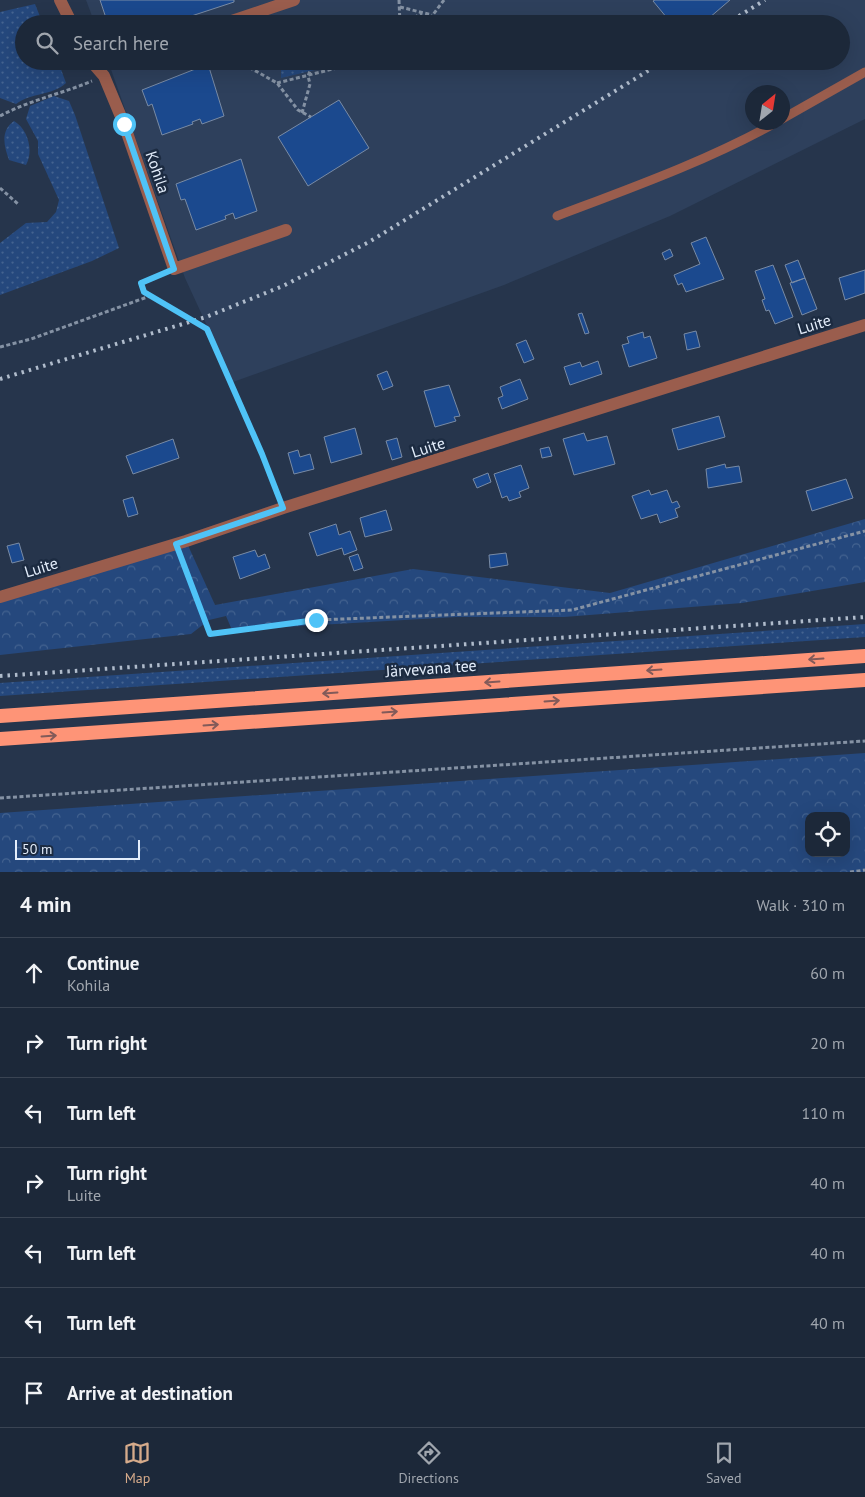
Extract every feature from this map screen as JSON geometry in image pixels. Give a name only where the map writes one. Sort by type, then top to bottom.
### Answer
[{"type":"highway","name":"Järvevana tee","points":[[0,716],[865,656]]},
{"type":"highway","points":[[0,739],[865,680]]},
{"type":"street","points":[[60,0],[68,15]]},
{"type":"street","points":[[250,15],[294,0]]},
{"type":"street","name":"Kohila","points":[[99,70],[104,76],[124,124],[174,269]]},
{"type":"street","points":[[174,269],[286,230]]},
{"type":"street","name":"Luite","points":[[0,596],[176,544],[283,508],[865,325]]},
{"type":"lane","points":[[790,115],[865,72]]},
{"type":"lane","points":[[556,216],[636,186],[743,141],[763,130]]},
{"type":"path","points":[[399,0],[401,15]]},
{"type":"path","points":[[433,15],[444,0]]},
{"type":"path","points":[[400,7],[429,15]]},
{"type":"path","points":[[419,15],[423,13]]},
{"type":"path","points":[[253,70],[277,84],[302,112],[311,117]]},
{"type":"path","points":[[302,112],[310,84],[308,76],[310,70]]},
{"type":"path","points":[[277,84],[331,70]]},
{"type":"path","points":[[0,116],[23,104],[63,94],[104,76]]},
{"type":"path","points":[[0,188],[18,204]]},
{"type":"path","points":[[174,269],[141,283],[144,292],[207,329],[262,454],[283,508]]},
{"type":"path","points":[[0,347],[40,336],[150,296]]},
{"type":"path","points":[[176,544],[210,634],[316,620],[572,610],[865,531]]},
{"type":"path","points":[[0,798],[865,741]]},
{"type":"path","points":[[850,872],[865,870]]},
{"type":"shaded area","points":[[86,0],[865,0],[865,119],[670,216],[504,285],[233,382],[185,278],[111,70],[850,70],[850,15],[92,15]]},
{"type":"green space","points":[[35,4],[39,15],[15,15],[15,70],[61,70],[66,83],[55,90],[29,97],[16,104],[0,98],[0,12]]},
{"type":"green space","points":[[281,70],[315,70],[281,78]]},
{"type":"green space","points":[[54,96],[69,101],[75,115],[119,248],[92,261],[0,295],[0,243],[26,223],[47,222],[56,212],[59,200],[38,154],[38,141],[26,119],[30,106]]},
{"type":"green space","points":[[14,121],[23,129],[28,141],[29,153],[26,165],[9,160],[6,149],[5,134]]},
{"type":"green space","points":[[865,519],[865,582],[742,603],[564,617],[456,617],[232,630],[226,616],[209,620],[191,634],[0,655],[0,597],[186,541],[215,605],[413,569],[610,593]]},
{"type":"green space","points":[[865,624],[865,637],[0,696],[0,683]]},
{"type":"green space","points":[[865,753],[865,872],[0,872],[0,813]]},
{"type":"building","points":[[100,0],[234,0],[234,2],[194,15],[105,15]]},
{"type":"building","points":[[730,0],[712,15],[665,15],[653,1]]},
{"type":"building","points":[[193,70],[210,70],[224,116],[202,124],[200,119],[192,122],[193,124],[162,135],[152,104],[148,106],[142,90]]},
{"type":"building","points":[[339,100],[369,148],[308,186],[278,137]]},
{"type":"building","points":[[241,159],[257,211],[235,219],[233,213],[225,216],[226,219],[196,230],[185,199],[181,200],[176,184]]},
{"type":"building","points":[[706,237],[724,279],[686,292],[682,283],[678,285],[674,275],[700,264],[691,243]]},
{"type":"building","points":[[670,249],[673,256],[665,260],[662,253]]},
{"type":"building","points":[[798,260],[805,278],[792,283],[785,265]]},
{"type":"building","points":[[773,265],[793,317],[775,324],[769,310],[766,311],[762,300],[765,299],[755,271]]},
{"type":"building","points":[[865,270],[865,293],[845,300],[839,278]]},
{"type":"building","points":[[805,278],[817,309],[802,315],[790,283]]},
{"type":"building","points":[[582,313],[589,333],[585,334],[578,314]]},
{"type":"building","points":[[696,331],[700,347],[687,350],[684,334]]},
{"type":"building","points":[[643,332],[644,338],[650,336],[657,358],[629,367],[622,345],[629,343],[627,337]]},
{"type":"building","points":[[526,340],[534,359],[524,363],[516,344]]},
{"type":"building","points":[[598,361],[602,374],[570,385],[564,367],[580,362],[582,367]]},
{"type":"building","points":[[387,371],[393,386],[383,390],[377,375]]},
{"type":"building","points":[[520,379],[528,399],[502,409],[498,398],[503,396],[500,387]]},
{"type":"building","points":[[449,385],[460,416],[454,417],[456,421],[435,427],[424,391]]},
{"type":"building","points":[[719,416],[725,437],[678,450],[672,429]]},
{"type":"building","points":[[355,428],[362,454],[331,463],[324,437]]},
{"type":"building","points":[[584,433],[587,441],[607,436],[615,464],[574,475],[563,439]]},
{"type":"building","points":[[397,438],[402,457],[392,460],[386,441]]},
{"type":"building","points":[[173,439],[179,458],[133,474],[126,456]]},
{"type":"building","points":[[549,447],[552,456],[542,458],[540,449]]},
{"type":"building","points":[[298,450],[300,457],[310,454],[314,469],[294,474],[288,453]]},
{"type":"building","points":[[725,464],[726,468],[739,466],[742,482],[708,488],[706,469]]},
{"type":"building","points":[[521,465],[529,488],[519,492],[521,497],[509,501],[507,496],[502,498],[494,474]]},
{"type":"building","points":[[488,473],[491,482],[477,488],[473,479]]},
{"type":"building","points":[[846,479],[853,498],[812,511],[806,491]]},
{"type":"building","points":[[649,490],[651,495],[667,490],[672,503],[677,501],[680,507],[675,509],[678,517],[660,523],[657,514],[641,519],[632,496]]},
{"type":"building","points":[[133,497],[138,514],[128,517],[123,500]]},
{"type":"building","points":[[386,510],[392,530],[365,537],[360,518]]},
{"type":"building","points":[[336,524],[339,535],[350,531],[357,550],[344,555],[342,548],[317,556],[309,533]]},
{"type":"building","points":[[19,543],[24,560],[12,563],[7,546]]},
{"type":"building","points":[[255,550],[258,557],[265,554],[270,568],[240,579],[233,557]]},
{"type":"building","points":[[506,553],[508,565],[490,568],[489,555]]},
{"type":"building","points":[[358,554],[363,568],[354,571],[349,557]]},
{"type":"railway","points":[[741,15],[765,0]]},
{"type":"railway","points":[[0,379],[206,317],[283,286],[369,242],[649,70]]},
{"type":"railway","points":[[0,676],[865,617]]},
{"type":"route","points":[[124,124],[174,269],[141,283],[144,292],[207,329],[262,454],[283,508],[176,544],[210,634],[316,620]]}]
